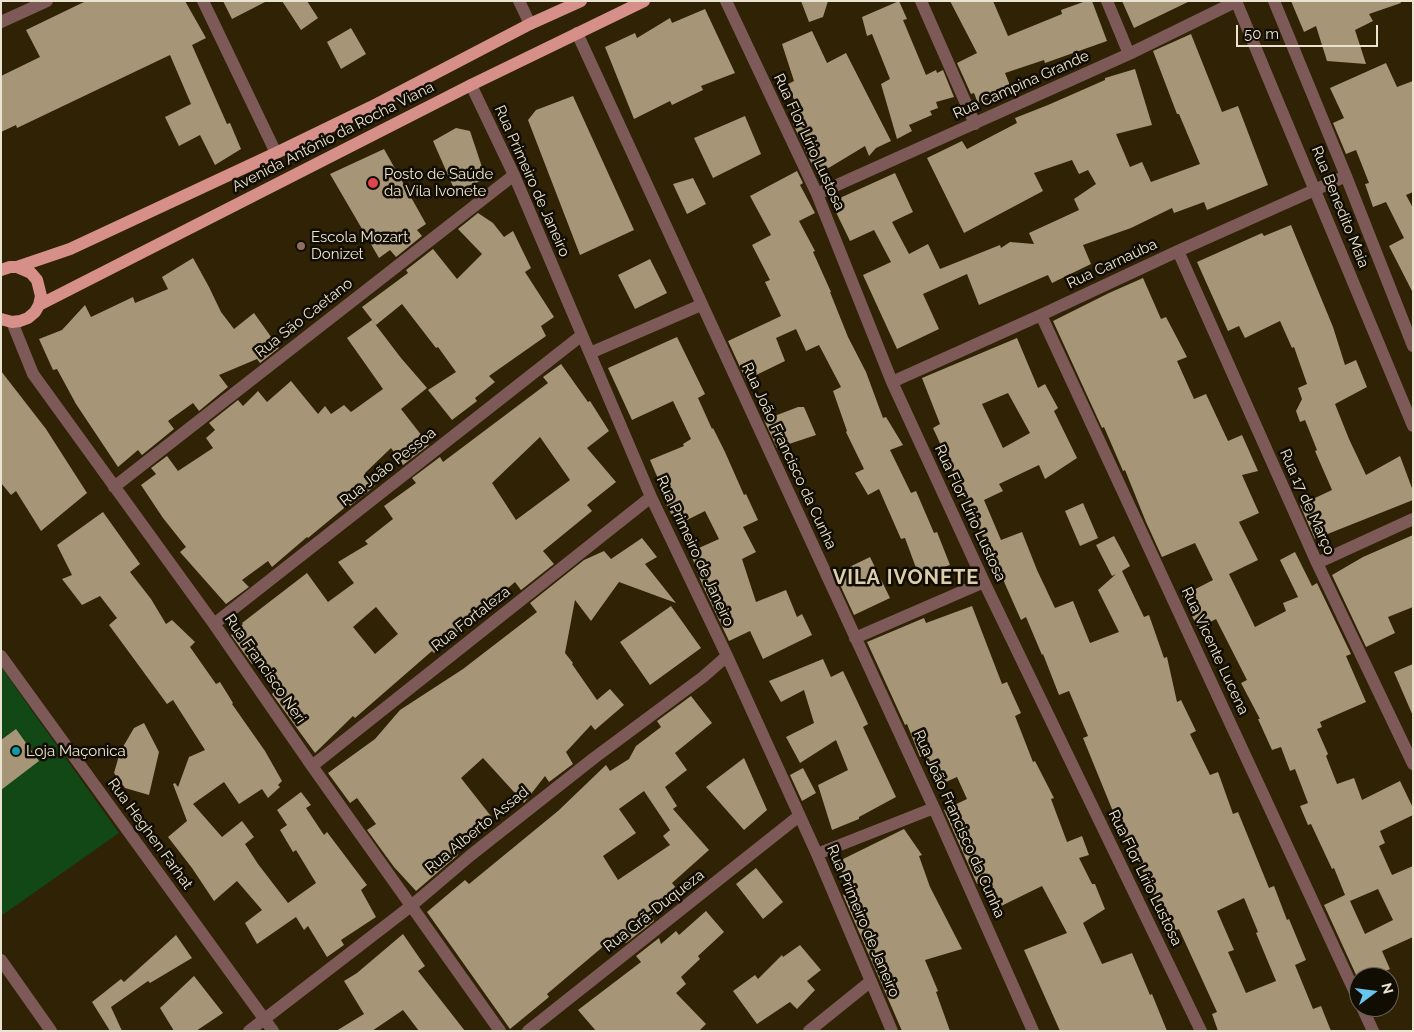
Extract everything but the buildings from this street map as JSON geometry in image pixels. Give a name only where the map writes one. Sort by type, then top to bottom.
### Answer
[{"type":"main road","name":"Avenida Antônio da Rocha Viana","points":[[2,268],[17,267],[70,249],[371,107],[530,24],[581,1]]},
{"type":"main road","name":"Avenida Antônio da Rocha Viana","points":[[4,320],[20,321],[28,318],[39,305],[471,84],[644,1]]},
{"type":"main road","points":[[17,267],[31,273],[37,280],[41,296],[39,305]]},
{"type":"street","points":[[1,22],[47,1]]},
{"type":"street","points":[[203,1],[276,153]]},
{"type":"street","points":[[520,1],[530,24]]},
{"type":"street","name":"Rua Flor Lírio Lustosa","points":[[726,1],[817,194],[892,382],[984,582],[1202,1031]]},
{"type":"street","points":[[922,1],[975,124]]},
{"type":"street","points":[[1107,1],[1129,54]]},
{"type":"street","name":"Rua Campina Grande","points":[[817,194],[1129,54],[1236,1]]},
{"type":"street","name":"Rua Benedito Maia","points":[[1236,1],[1413,426]]},
{"type":"street","name":"Rua Benedito Maia","points":[[1274,1],[1413,346]]},
{"type":"street","name":"Rua João Francisco da Cunha","points":[[577,33],[934,808],[1033,1031]]},
{"type":"street","name":"Rua Primeiro de Janeiro","points":[[471,84],[514,175],[651,498],[727,656],[817,854],[892,1031]]},
{"type":"street","name":"Rua São Caetano","points":[[114,487],[514,175]]},
{"type":"street","name":"Rua Carnaúba","points":[[892,382],[1346,176]]},
{"type":"street","name":"Rua 17 de Março","points":[[1178,251],[1317,563],[1413,764]]},
{"type":"street","points":[[590,353],[701,305]]},
{"type":"street","name":"Rua Vicente Lucena","points":[[1041,315],[1349,979]]},
{"type":"street","name":"Rua Francisco Neri","points":[[4,320],[33,374],[214,624],[500,1031]]},
{"type":"street","name":"Rua João Pessoa","points":[[214,624],[582,335]]},
{"type":"street","name":"Rua Fortaleza","points":[[312,766],[651,498]]},
{"type":"street","points":[[1317,563],[1413,519]]},
{"type":"street","points":[[855,638],[984,582]]},
{"type":"street","name":"Rua Heghen Farhat","points":[[1,656],[273,1031]]},
{"type":"street","name":"Rua Alberto Assad","points":[[250,1031],[412,906],[471,855],[594,758],[703,677],[727,656]]},
{"type":"street","points":[[817,854],[934,808]]},
{"type":"street","name":"Rua Grã-Duqueza","points":[[528,1031],[799,816]]},
{"type":"street","points":[[1,960],[51,1031]]},
{"type":"street","points":[[809,1031],[871,981]]},
{"type":"street","points":[[1367,1017],[1373,1031]]},
{"type":"green space","points":[[1,667],[119,833],[1,916]]},
{"type":"place","name":"Posto de Saúde da Vila Ivonete","points":[[373,183]]},
{"type":"place","name":"Escola Mozart Donizet","points":[[301,246]]},
{"type":"place","name":"Loja Maçonica","points":[[16,751]]},
{"type":"district","name":"VILA IVONETE","points":[[906,578]]}]
